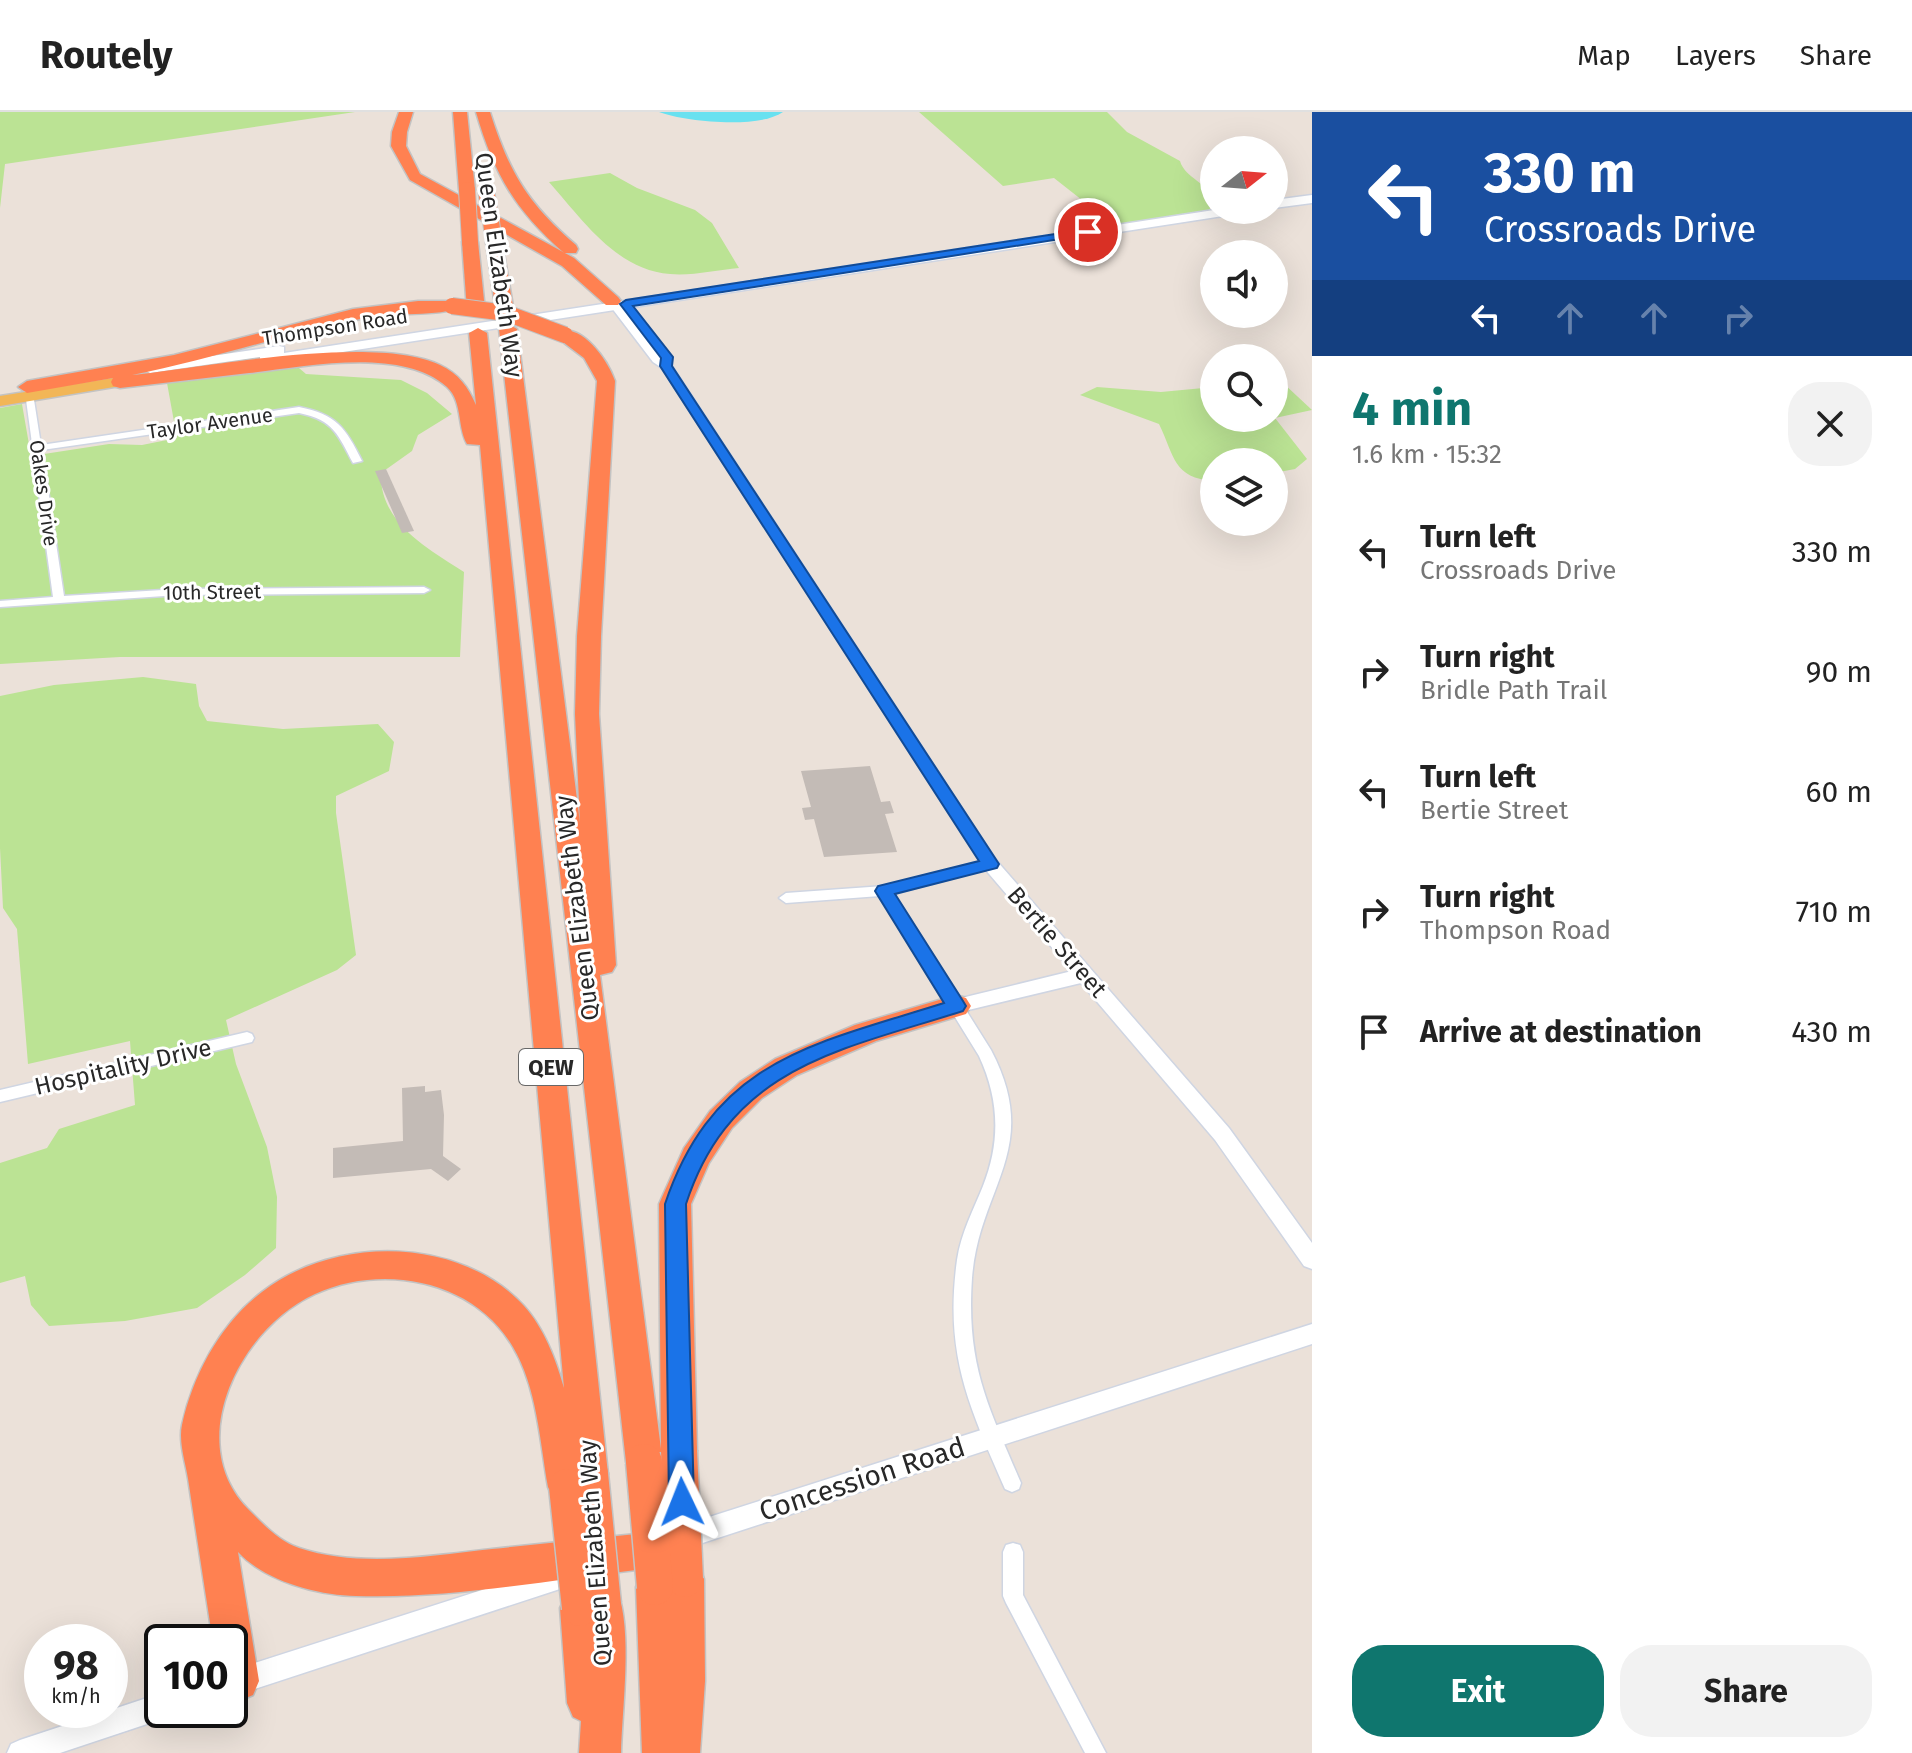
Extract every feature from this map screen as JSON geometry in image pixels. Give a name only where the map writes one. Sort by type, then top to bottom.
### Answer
[{"type":"highway","points":[[406,112],[396,142],[402,159],[415,177],[568,262],[619,302]]},
{"type":"highway","name":"Queen Elizabeth Way","points":[[460,112],[478,333],[508,617],[579,1481]]},
{"type":"highway","points":[[481,112],[509,185],[528,211],[619,302]]},
{"type":"highway","name":"Queen Elizabeth Way","points":[[481,112],[486,189],[508,329],[607,1158],[662,1456],[670,1583],[663,1753]]},
{"type":"highway","points":[[27,392],[194,356],[348,314],[399,307],[452,306],[506,313],[581,344],[601,367],[606,397],[589,636],[587,714],[604,992],[607,1158]]},
{"type":"highway","points":[[120,382],[344,357],[381,357],[433,369],[458,386],[470,413],[492,561],[508,617]]},
{"type":"highway","points":[[662,1456],[675,1204],[687,1168],[733,1105],[769,1074],[822,1049],[956,1006]]},
{"type":"highway","points":[[227,1624],[199,1430],[207,1394],[223,1360],[245,1331],[276,1300],[311,1281],[353,1269],[392,1265],[426,1268],[452,1275],[489,1293],[514,1319],[545,1382],[579,1481],[591,1606],[590,1753]]},
{"type":"highway","points":[[204,1468],[221,1507],[255,1543],[291,1565],[353,1577],[438,1574],[636,1552]]},
{"type":"highway","points":[[670,1583],[687,1621],[679,1753]]},
{"type":"highway","name":"Queen Elizabeth Way","points":[[591,1606],[605,1631],[600,1753]]},
{"type":"main road","points":[[1288,202],[1312,199]]},
{"type":"main road","name":"Thompson Road","points":[[0,401],[27,392],[1200,215]]},
{"type":"main road","name":"Thompson Road","points":[[0,391],[27,392],[120,382],[619,302]]},
{"type":"street","name":"Bertie Street","points":[[619,302],[657,359],[666,366],[990,864],[1222,1134],[1312,1260]]},
{"type":"street","name":"Oakes Drive","points":[[27,392],[59,600]]},
{"type":"street","name":"Taylor Avenue","points":[[38,448],[299,410],[341,427],[357,461]]},
{"type":"street","name":"10th Street","points":[[0,604],[179,592],[424,590]]},
{"type":"street","points":[[786,898],[884,891],[990,864]]},
{"type":"street","points":[[884,891],[1000,1081],[1005,1133],[993,1180],[970,1235],[964,1297],[964,1352],[1012,1483]]},
{"type":"street","points":[[956,1006],[1085,975]]},
{"type":"street","name":"Hospitality Drive","points":[[0,1096],[247,1038]]},
{"type":"street","name":"Concession Road","points":[[248,1678],[1312,1334]]},
{"type":"street","points":[[1013,1552],[1013,1596],[1096,1753]]},
{"type":"street","points":[[20,1753],[144,1712]]},
{"type":"green space","points":[[0,112],[355,112],[5,164],[0,208]]},
{"type":"green space","points":[[919,112],[1107,112],[1127,132],[1180,161],[1200,184],[1200,213],[1115,226],[1054,178],[1003,186]]},
{"type":"green space","points":[[610,173],[637,188],[695,210],[712,223],[739,268],[670,274],[633,263],[602,240],[549,182]]},
{"type":"green space","points":[[299,368],[306,374],[401,380],[427,393],[452,414],[418,435],[412,451],[381,473],[388,506],[397,520],[421,543],[464,572],[460,657],[120,657],[0,664],[0,408],[22,404],[31,456],[109,444],[142,445],[177,438],[167,383]]},
{"type":"green space","points":[[1097,387],[1161,392],[1200,388],[1200,432],[1286,432],[1307,459],[1295,469],[1288,470],[1288,448],[1200,448],[1200,479],[1177,464],[1159,424],[1080,395]]},
{"type":"green space","points":[[1288,388],[1312,410],[1288,415]]},
{"type":"green space","points":[[143,677],[196,684],[199,706],[207,721],[283,729],[378,724],[394,742],[389,771],[336,796],[356,955],[337,970],[226,1020],[236,1064],[267,1147],[277,1197],[276,1248],[245,1275],[197,1308],[125,1321],[49,1326],[31,1305],[25,1276],[0,1283],[0,1163],[47,1148],[59,1129],[135,1105],[130,1041],[28,1064],[17,929],[3,908],[0,696],[54,685]]},
{"type":"water","points":[[659,112],[783,112],[757,121],[722,122],[686,119]]},
{"type":"building","points":[[386,469],[414,531],[402,533],[375,471]]},
{"type":"building","points":[[870,766],[881,802],[890,801],[894,813],[885,814],[897,852],[824,857],[814,819],[805,820],[802,808],[811,807],[801,771]]},
{"type":"building","points":[[425,1086],[425,1092],[441,1090],[443,1156],[461,1169],[448,1181],[431,1169],[333,1178],[333,1148],[403,1141],[402,1088]]},
{"type":"route","points":[[682,1502],[675,1204],[687,1168],[733,1105],[769,1074],[822,1049],[956,1006],[884,891],[990,864],[666,366],[667,357],[626,304],[1088,232]]}]
